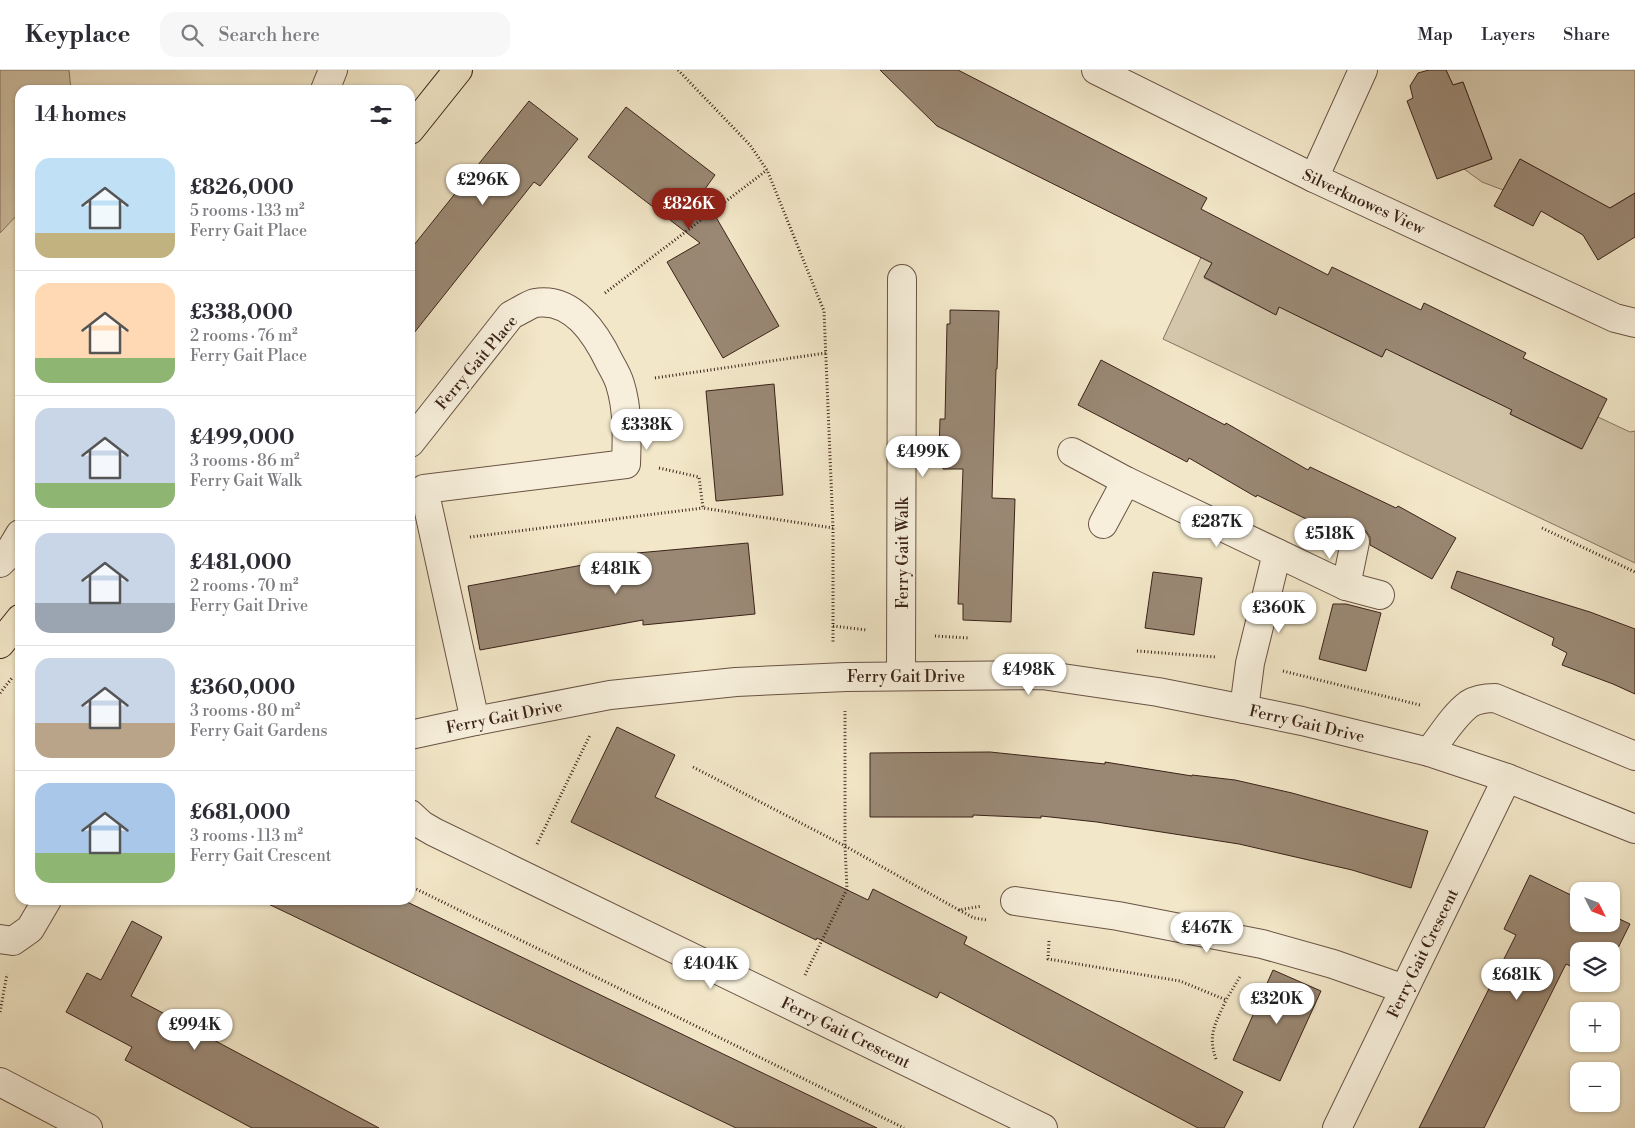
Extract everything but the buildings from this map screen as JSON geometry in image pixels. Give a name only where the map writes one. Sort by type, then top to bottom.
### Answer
[{"type":"main road","points":[[415,124],[458,70]]},
{"type":"main road","points":[[0,644],[15,625]]},
{"type":"street","points":[[327,85],[333,70]]},
{"type":"street","name":"Silverknowes View","points":[[1096,70],[1314,178],[1615,318],[1635,323]]},
{"type":"street","points":[[1314,178],[1363,70]]},
{"type":"street","name":"Ferry Gait Walk","points":[[901,676],[902,279]]},
{"type":"street","name":"Ferry Gait Place","points":[[415,437],[511,315],[534,303],[557,304],[577,315],[593,333],[607,356],[620,384],[625,410],[626,464]]},
{"type":"street","points":[[1072,452],[1126,481],[1346,586],[1380,596]]},
{"type":"street","points":[[475,721],[436,541],[417,491],[626,464]]},
{"type":"street","points":[[1103,524],[1126,481]]},
{"type":"street","points":[[1346,586],[1355,542]]},
{"type":"street","points":[[1244,709],[1250,663],[1277,553]]},
{"type":"street","name":"Ferry Gait Drive","points":[[415,734],[610,695],[736,682],[839,677],[1042,675],[1158,692],[1244,709],[1429,752],[1507,778],[1635,829]]},
{"type":"street","points":[[1429,752],[1458,715],[1470,703],[1483,698],[1495,698],[1635,756]]},
{"type":"street","name":"Ferry Gait Crescent","points":[[1337,1128],[1507,778]]},
{"type":"street","name":"Ferry Gait Crescent","points":[[415,819],[434,832],[1043,1128]]},
{"type":"street","points":[[1015,901],[1118,916],[1262,944],[1333,964],[1404,989]]},
{"type":"street","points":[[0,939],[13,941],[30,929],[44,905]]},
{"type":"street","points":[[0,1082],[88,1128]]},
{"type":"path","points":[[678,70],[750,145],[767,170],[824,311],[847,889],[791,1005]]},
{"type":"path","points":[[577,315],[767,170]]},
{"type":"path","points":[[620,384],[826,353]]},
{"type":"path","points":[[626,464],[655,467],[699,477],[703,508]]},
{"type":"path","points":[[436,541],[703,508],[833,528]]},
{"type":"path","points":[[1542,528],[1635,572]]},
{"type":"path","points":[[0,693],[15,674]]},
{"type":"path","points":[[522,874],[610,695]]},
{"type":"path","points":[[692,767],[845,846],[974,918],[992,921]]},
{"type":"path","points":[[415,888],[904,1128]]},
{"type":"path","points":[[959,910],[1015,901]]},
{"type":"path","points":[[1049,940],[1048,958],[1180,981],[1226,1000]]},
{"type":"path","points":[[1216,1059],[1211,1046],[1213,1030],[1226,1000],[1262,944]]},
{"type":"shaded area","points":[[0,70],[69,70],[70,85],[15,85],[15,217],[0,233]]},
{"type":"shaded area","points":[[1446,70],[1635,70],[1635,193],[1578,227],[1554,219],[1571,187],[1520,159],[1503,190],[1482,182],[1464,169],[1492,159],[1463,82],[1453,85]]},
{"type":"shaded area","points":[[1211,236],[1223,242],[1204,278],[1275,314],[1294,279],[1306,320],[1382,357],[1398,323],[1415,363],[1483,396],[1516,401],[1510,414],[1581,449],[1598,417],[1630,432],[1635,431],[1635,563],[1163,339]]}]
